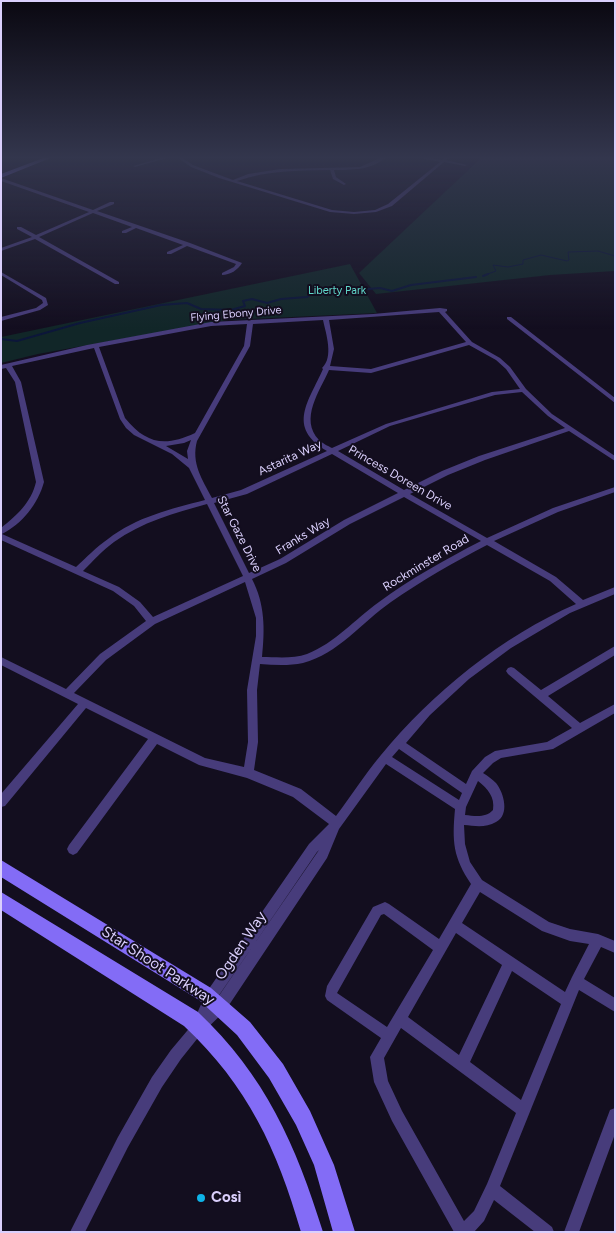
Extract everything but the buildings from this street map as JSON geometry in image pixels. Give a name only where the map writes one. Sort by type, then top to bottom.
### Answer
[{"type":"street","points":[[1,250],[87,215]]},
{"type":"street","points":[[105,215],[239,264],[236,268],[224,274]]},
{"type":"street","points":[[124,232],[137,226]]},
{"type":"street","points":[[19,228],[118,283]]},
{"type":"street","points":[[169,254],[188,244]]},
{"type":"street","points":[[1,273],[44,299],[46,304],[38,309],[1,319]]},
{"type":"street","points":[[1,284],[13,281]]},
{"type":"street","name":"Flying Ebony Drive","points":[[4,366],[197,326],[250,321],[442,310],[470,343]]},
{"type":"street","name":"Princess Doreen Drive","points":[[326,318],[331,352],[308,409],[306,420],[310,434],[331,451],[553,579],[582,604]]},
{"type":"street","points":[[509,318],[615,401]]},
{"type":"street","points":[[192,466],[191,451],[197,435],[247,346],[250,321]]},
{"type":"street","points":[[325,368],[371,371],[470,343],[498,359],[508,368],[524,390],[550,415],[615,459]]},
{"type":"street","points":[[96,346],[127,426],[138,435],[175,451],[192,466]]},
{"type":"street","points":[[1,532],[32,504],[37,496],[40,482],[18,382],[4,366]]},
{"type":"street","name":"Astarita Way","points":[[77,571],[111,540],[130,527],[162,514],[244,492],[388,425],[494,393],[524,390]]},
{"type":"street","name":"Franks Way","points":[[67,694],[103,657],[152,622],[283,561],[347,522],[445,473],[482,458],[569,429]]},
{"type":"street","points":[[158,444],[176,443],[197,435]]},
{"type":"street","name":"Star Gaze Drive","points":[[192,466],[255,594],[260,618],[260,636],[252,690],[253,742],[248,774]]},
{"type":"street","name":"Rockminster Road","points":[[256,660],[281,662],[309,657],[360,624],[388,600],[486,541],[548,512],[615,489]]},
{"type":"street","points":[[1,537],[128,596],[144,611],[152,622]]},
{"type":"street","name":"Ogden Way","points":[[77,1232],[159,1079],[323,854],[337,824],[398,743],[452,688],[494,655],[530,630],[615,590]]},
{"type":"street","points":[[541,695],[615,650]]},
{"type":"street","points":[[1,661],[203,762],[248,774],[296,793],[337,824]]},
{"type":"street","points":[[512,671],[579,728]]},
{"type":"street","points":[[1,802],[85,703]]},
{"type":"street","points":[[615,708],[549,746],[499,754],[489,760],[476,774],[468,791],[462,807],[458,834],[461,854],[471,875],[478,884],[546,927],[570,935],[598,940],[615,947]]},
{"type":"street","points":[[73,849],[156,738]]},
{"type":"street","points":[[398,743],[468,791]]},
{"type":"street","points":[[386,758],[462,807]]},
{"type":"street","points":[[460,820],[487,821],[495,818],[498,812],[499,801],[492,788],[476,774]]},
{"type":"street","name":"Star Shoot Parkway","points":[[1,868],[215,1001],[262,1052],[298,1110],[324,1167],[344,1232]]},
{"type":"street","points":[[478,884],[388,1035],[377,1057],[381,1082],[397,1116],[462,1232],[479,1216],[492,1189],[576,981],[598,940]]},
{"type":"street","name":"Star Shoot Parkway","points":[[1,900],[174,1008],[198,1025],[217,1045],[261,1104],[294,1176],[312,1232]]},
{"type":"street","points":[[388,1035],[331,996],[331,990],[377,911],[385,908],[441,948]]},
{"type":"street","points":[[454,925],[568,1001]]},
{"type":"street","points":[[462,1064],[510,962]]},
{"type":"street","points":[[576,981],[615,1006]]},
{"type":"street","points":[[399,1018],[523,1110]]},
{"type":"street","points":[[571,1232],[615,1115]]},
{"type":"street","points":[[492,1189],[547,1232]]},
{"type":"green space","points":[[421,215],[615,215],[615,271],[550,275],[376,294],[359,273]]},
{"type":"green space","name":"Liberty Park","points":[[350,264],[377,313],[228,320],[38,354],[1,363],[1,337]]},
{"type":"waterway","points":[[485,275],[496,271],[493,265],[508,267],[523,264],[523,260],[541,255],[567,261],[569,260],[568,252],[598,251],[615,256]]},
{"type":"waterway","points":[[483,276],[488,274]]},
{"type":"waterway","points":[[1,339],[17,341],[80,323],[161,305],[187,303],[201,309],[231,310],[245,306],[243,301],[252,299],[267,303],[281,299],[307,297],[314,292],[326,295],[333,292],[380,288],[392,291],[411,285],[476,277]]},
{"type":"place","name":"Così","points":[[201,1198]]}]
